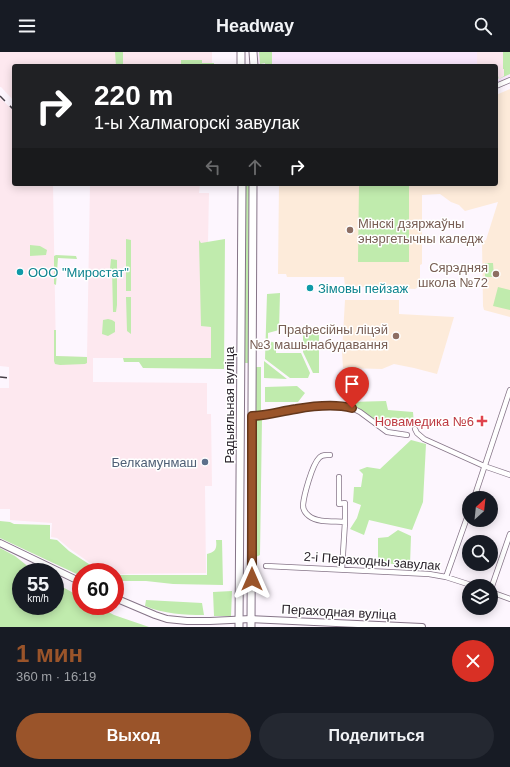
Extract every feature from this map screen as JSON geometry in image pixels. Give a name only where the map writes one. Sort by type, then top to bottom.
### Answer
[{"type":"main road","points":[[241,52],[241,64]]},
{"type":"main road","points":[[253,52],[254,64]]},
{"type":"main road","name":"Радыяльная вуліца","points":[[239,627],[242,186]]},
{"type":"main road","name":"Радыяльная вуліца","points":[[251,627],[253,186]]},
{"type":"main road","points":[[240,486],[251,486]]},
{"type":"street","points":[[498,85],[510,80]]},
{"type":"street","points":[[476,491],[510,390]]},
{"type":"street","points":[[252,416],[262,416],[296,409],[342,406],[352,408],[360,412],[387,432],[407,435]]},
{"type":"street","points":[[414,429],[424,439],[484,466],[510,475]]},
{"type":"street","points":[[330,455],[325,454],[318,458],[314,465],[306,488],[303,506],[307,515],[312,518],[345,522]]},
{"type":"street","points":[[340,477],[339,504],[345,504],[342,569]]},
{"type":"street","points":[[446,577],[464,527]]},
{"type":"street","points":[[495,579],[510,534]]},
{"type":"street","points":[[0,543],[72,578]]},
{"type":"street","name":"2-і Пераходны завулак","points":[[266,566],[429,574],[462,582]]},
{"type":"street","points":[[498,593],[510,598]]},
{"type":"street","name":"Пераходная вуліца","points":[[124,602],[155,615],[197,622],[251,619],[422,627]]},
{"type":"shaded area","points":[[0,52],[212,52],[212,63],[208,64],[12,64],[12,99],[0,87]]},
{"type":"shaded area","points":[[258,52],[510,52],[510,83],[498,88],[498,64],[258,64]]},
{"type":"shaded area","points":[[477,52],[503,52],[504,76],[499,79],[498,64],[477,64]]},
{"type":"shaded area","name":"Мінскі дзяржаўны энэргетычны каледж","points":[[510,89],[510,317],[484,310],[483,306],[482,242],[486,240],[498,202],[465,211],[459,205],[451,202],[440,194],[422,195],[422,264],[420,265],[420,286],[415,289],[345,286],[344,277],[287,277],[286,274],[278,274],[279,186],[498,186],[498,94]]},
{"type":"shaded area","points":[[0,98],[12,109],[12,186],[53,186],[56,356],[87,357],[90,186],[200,186],[199,193],[209,193],[208,242],[211,358],[93,358],[93,382],[207,383],[207,414],[211,414],[212,486],[205,486],[206,573],[124,574],[124,563],[90,563],[57,538],[51,537],[52,523],[10,520],[10,509],[0,509],[0,388],[9,388],[9,367],[0,366]]},
{"type":"shaded area","name":"Прафесійны ліцэй №3 машынабудавання","points":[[345,300],[399,300],[399,314],[454,317],[437,374],[394,364],[382,369],[343,368],[342,352]]},
{"type":"green space","points":[[115,52],[123,52],[123,64],[116,64]]},
{"type":"green space","points":[[259,52],[272,52],[272,64],[260,64]]},
{"type":"green space","points":[[503,52],[510,52],[510,74],[499,79],[504,76]]},
{"type":"green space","points":[[181,60],[202,60],[202,63],[214,63],[214,64],[181,64]]},
{"type":"green space","points":[[244,186],[249,186],[248,363],[243,363]]},
{"type":"green space","points":[[359,186],[409,186],[409,262],[358,262]]},
{"type":"green space","points":[[126,239],[131,240],[131,291],[126,291]]},
{"type":"green space","points":[[225,239],[224,369],[143,368],[139,362],[124,362],[123,358],[211,358],[211,327],[201,326],[199,240],[201,243]]},
{"type":"green space","points":[[30,245],[40,246],[47,250],[46,255],[30,256]]},
{"type":"green space","points":[[54,256],[76,256],[77,259],[58,258],[56,285],[54,284]]},
{"type":"green space","points":[[111,259],[117,260],[116,312],[113,312],[112,269],[110,269]]},
{"type":"green space","points":[[485,263],[493,263],[494,277],[485,277]]},
{"type":"green space","points":[[498,287],[510,290],[510,310],[493,306]]},
{"type":"green space","points":[[280,293],[279,330],[268,333],[268,341],[276,343],[276,353],[301,353],[310,373],[308,378],[290,378],[265,359],[267,294]]},
{"type":"green space","points":[[126,297],[131,297],[131,334],[127,331]]},
{"type":"green space","points":[[108,319],[115,322],[115,332],[108,336],[102,334],[103,320]]},
{"type":"green space","points":[[54,330],[56,330],[56,356],[87,357],[87,363],[55,364]]},
{"type":"green space","points":[[299,332],[319,333],[319,373],[313,373],[303,352],[303,335],[300,335]]},
{"type":"green space","points":[[264,361],[287,379],[264,378]]},
{"type":"green space","points":[[255,367],[261,367],[261,414],[256,413],[255,410]]},
{"type":"green space","points":[[297,386],[305,393],[298,402],[265,402],[265,387]]},
{"type":"green space","points":[[386,401],[388,410],[413,412],[414,425],[382,425],[350,402]]},
{"type":"green space","points":[[262,418],[260,555],[256,557],[256,419]]},
{"type":"green space","points":[[411,440],[426,444],[423,502],[412,530],[369,520],[364,535],[350,529],[357,518],[361,505],[353,502],[354,487],[361,487],[363,474],[359,470],[367,467],[380,469]]},
{"type":"green space","points":[[0,521],[14,524],[50,525],[50,539],[57,540],[69,551],[87,563],[72,563],[72,572],[64,568],[64,563],[53,563],[0,538]]},
{"type":"green space","points":[[398,530],[411,536],[410,565],[378,563],[378,538],[388,537]]},
{"type":"green space","points":[[216,540],[222,540],[223,585],[124,581],[124,575],[207,575],[207,554],[215,549]]},
{"type":"green space","points":[[0,548],[15,556],[24,563],[12,563],[12,615],[64,615],[64,588],[72,592],[72,615],[114,615],[149,627],[0,627]]},
{"type":"green space","points":[[232,591],[231,616],[214,616],[213,592]]},
{"type":"green space","points":[[146,600],[202,603],[204,615],[159,611],[145,606]]},
{"type":"railway","points":[[0,96],[12,108]]},
{"type":"railway","points":[[0,377],[9,378]]},
{"type":"place","name":"Мінскі дзяржаўны энэргетычны каледж","points":[[350,230]]},
{"type":"place","name":"ООО \"Миростат\"","points":[[20,272]]},
{"type":"place","name":"Сярэдняя школа №72","points":[[496,274]]},
{"type":"place","name":"Зімовы пейзаж","points":[[310,288]]},
{"type":"place","name":"Прафесійны ліцэй №3 машынабудавання","points":[[396,336]]},
{"type":"place","name":"Новамедика №6","points":[[482,421]]},
{"type":"place","name":"Белкамунмаш","points":[[205,462]]},
{"type":"route","points":[[252,579],[252,416],[262,416],[296,409],[332,406],[352,408]]}]
